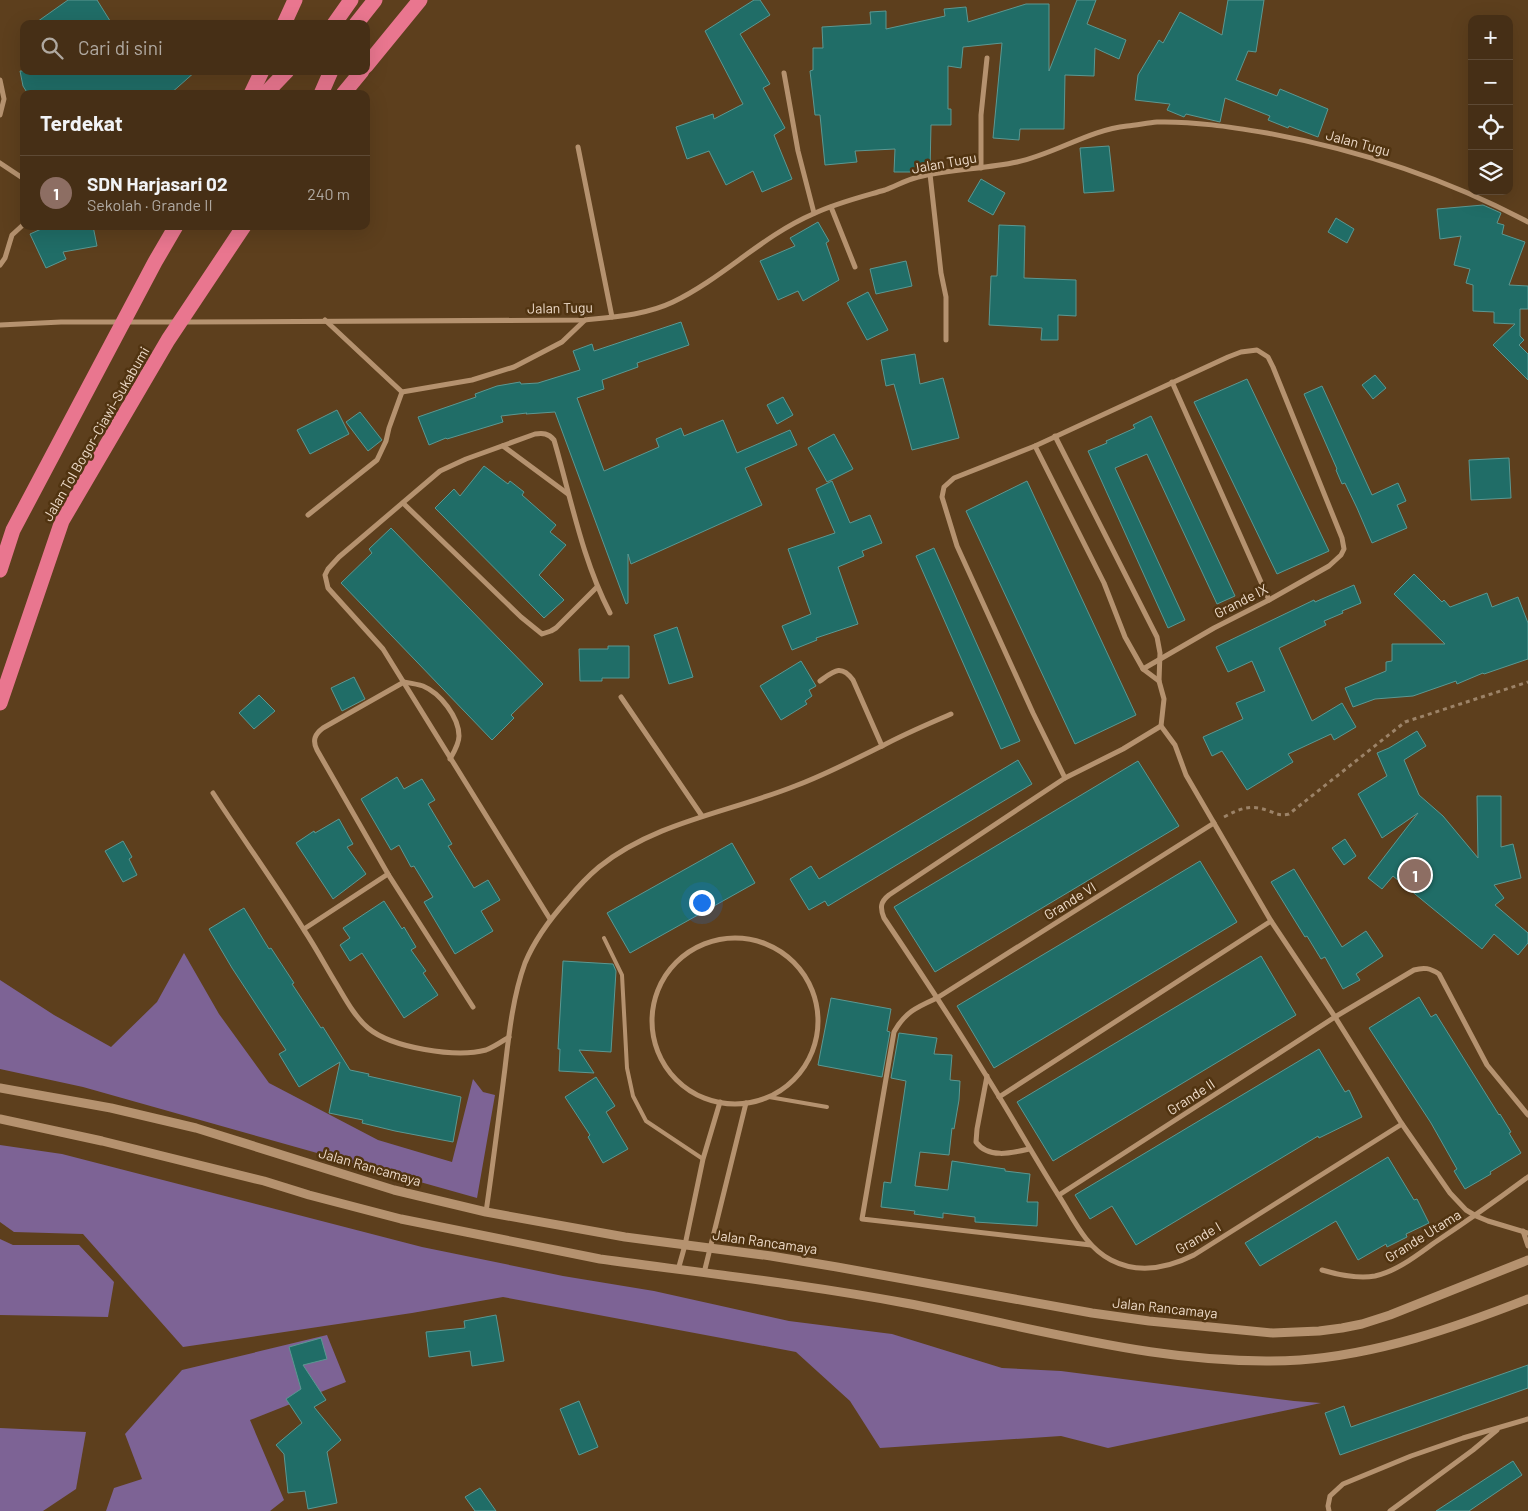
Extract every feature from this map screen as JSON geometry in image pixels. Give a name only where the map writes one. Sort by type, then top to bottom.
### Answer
[{"type":"highway","points":[[286,20],[295,0]]},
{"type":"highway","points":[[337,20],[351,0]]},
{"type":"highway","points":[[359,20],[375,0]]},
{"type":"highway","points":[[370,61],[420,0]]},
{"type":"highway","points":[[253,90],[260,75]]},
{"type":"highway","points":[[269,90],[283,75]]},
{"type":"highway","points":[[323,90],[329,75]]},
{"type":"highway","points":[[346,90],[359,75]]},
{"type":"highway","name":"Jalan Tol Bogor–Ciawi–Sukabumi","points":[[0,570],[12,530],[174,230]]},
{"type":"highway","name":"Jalan Tol Bogor–Ciawi–Sukabumi","points":[[0,703],[62,521],[168,340],[241,230]]},
{"type":"street","points":[[981,168],[981,115],[987,58]]},
{"type":"street","points":[[784,73],[798,151],[814,213]]},
{"type":"street","points":[[0,80],[4,99],[1,113]]},
{"type":"street","name":"Jalan Tugu","points":[[0,325],[61,322],[585,320],[643,312],[672,303],[708,282],[763,242],[814,213],[848,200],[885,190],[915,177],[1020,161],[1094,134],[1125,126],[1158,122],[1205,125],[1288,137],[1393,164],[1424,174],[1528,222]]},
{"type":"street","points":[[578,147],[612,317]]},
{"type":"street","points":[[0,163],[20,176]]},
{"type":"street","points":[[930,174],[941,273],[946,297],[946,340]]},
{"type":"street","points":[[831,208],[855,267]]},
{"type":"street","points":[[0,265],[5,258],[12,235],[20,228]]},
{"type":"street","points":[[325,320],[402,392]]},
{"type":"street","points":[[402,392],[472,380],[514,367],[562,342],[585,320]]},
{"type":"street","name":"Grande IX","points":[[1143,668],[1329,566],[1341,555],[1344,549],[1342,538],[1268,357],[1257,350],[1241,352],[1172,382]]},
{"type":"street","points":[[1066,778],[1033,713],[956,546],[942,497],[944,487],[954,478],[1035,446],[1172,382],[1269,600]]},
{"type":"street","points":[[308,515],[377,460],[386,442],[402,392]]},
{"type":"street","points":[[550,919],[404,682],[374,638],[328,588],[325,576],[328,568],[339,557],[440,471],[466,459],[534,434],[543,433],[549,435],[554,440],[568,495],[597,587],[610,613]]},
{"type":"street","points":[[1055,436],[1157,638],[1160,659],[1159,681],[1164,699],[1162,726],[1175,745],[1186,776],[1271,921],[1335,1017],[1402,1124],[1450,1193],[1466,1210],[1476,1216],[1526,1232],[1528,1246]]},
{"type":"street","points":[[502,446],[568,495]]},
{"type":"street","points":[[1035,446],[1104,583],[1125,638],[1143,668],[1159,681]]},
{"type":"street","points":[[402,502],[521,617],[542,634],[556,628],[597,587]]},
{"type":"street","points":[[820,681],[837,670],[843,670],[848,673],[853,680],[882,746]]},
{"type":"street","points":[[450,759],[457,746],[459,736],[457,724],[448,708],[438,696],[424,687],[404,682],[317,732],[314,744],[388,874],[473,1007]]},
{"type":"street","points":[[621,697],[702,816]]},
{"type":"street","points":[[486,1212],[509,1037],[515,1002],[525,964],[538,937],[550,919],[583,880],[600,866],[637,843],[702,816],[754,802],[798,785],[860,758],[951,714]]},
{"type":"street","points":[[1091,1245],[1078,1229],[987,1076],[881,911],[884,899],[1066,778],[1162,726]]},
{"type":"street","points":[[213,793],[304,929],[348,1004],[367,1027],[376,1034],[390,1040],[428,1050],[464,1053],[496,1046],[509,1037]]},
{"type":"street","name":"Grande VI","points":[[1091,1245],[862,1219],[894,1032],[913,1009],[937,998],[1214,823]]},
{"type":"street","points":[[304,929],[388,874]]},
{"type":"street","points":[[999,1096],[1271,921]]},
{"type":"street","points":[[723,938],[750,938],[774,947],[796,963],[811,985],[818,1010],[817,1037],[808,1062],[792,1082],[770,1097],[746,1104],[720,1102],[696,1096],[675,1080],[660,1059],[651,1034],[652,1007],[660,982],[676,961],[698,946],[723,938]]},
{"type":"street","name":"Grande II","points":[[1059,1195],[1335,1017],[1414,970],[1427,968],[1439,974],[1487,1065],[1528,1115]]},
{"type":"street","points":[[987,1076],[976,1142],[984,1150],[997,1153],[1012,1153],[1030,1149]]},
{"type":"street","name":"Jalan Rancamaya","points":[[0,1088],[111,1108],[196,1128],[394,1190],[486,1212],[589,1231],[838,1266],[1092,1313],[1273,1332],[1319,1331],[1362,1324],[1423,1303],[1528,1260]]},
{"type":"street","points":[[678,1270],[703,1159],[720,1102]]},
{"type":"street","points":[[704,1273],[746,1104]]},
{"type":"street","points":[[0,1119],[102,1141],[264,1181],[308,1195],[401,1219],[565,1253],[878,1298],[1097,1343],[1200,1357],[1300,1360],[1337,1356],[1448,1330],[1528,1299]]},
{"type":"street","name":"Grande I","points":[[1091,1245],[1111,1260],[1138,1268],[1152,1268],[1178,1262],[1194,1255],[1402,1124]]},
{"type":"street","name":"Grande Utama","points":[[1322,1270],[1360,1277],[1384,1273],[1398,1267],[1476,1216],[1528,1177]]},
{"type":"street","points":[[1329,1511],[1330,1496],[1343,1484],[1411,1456],[1528,1419]]},
{"type":"street","points":[[1390,1511],[1473,1450],[1499,1428]]},
{"type":"lane","points":[[604,938],[622,975],[627,1068],[633,1096],[646,1121],[703,1159]]},
{"type":"lane","points":[[770,1097],[827,1107]]},
{"type":"path","points":[[1214,823],[1245,807],[1262,808],[1280,816],[1288,814],[1405,722],[1528,682]]},
{"type":"shaded area","points":[[184,953],[219,1014],[269,1083],[378,1140],[452,1162],[473,1079],[483,1092],[495,1095],[477,1198],[83,1087],[0,1069],[0,980],[54,1015],[111,1047],[157,1002]]},
{"type":"shaded area","points":[[0,1145],[62,1154],[422,1247],[563,1276],[654,1291],[789,1321],[892,1334],[1002,1368],[1061,1371],[1321,1403],[1108,1448],[1061,1436],[880,1448],[850,1401],[796,1352],[503,1297],[412,1313],[183,1347],[83,1234],[14,1232],[0,1222]]},
{"type":"shaded area","points":[[0,1239],[13,1245],[79,1245],[114,1282],[108,1317],[0,1315]]},
{"type":"shaded area","points":[[327,1335],[346,1382],[250,1420],[284,1500],[270,1511],[106,1511],[114,1488],[142,1479],[125,1434],[182,1370]]},
{"type":"shaded area","points":[[0,1428],[86,1432],[76,1489],[43,1511],[0,1511]]},
{"type":"building","points":[[68,0],[97,0],[110,20],[40,20]]},
{"type":"building","points":[[754,0],[760,0],[770,15],[740,34],[770,84],[763,88],[785,128],[774,135],[792,179],[762,192],[753,171],[726,185],[709,151],[687,159],[676,127],[713,114],[714,119],[743,104],[705,31]]},
{"type":"building","points":[[1077,0],[1096,0],[1087,24],[1126,40],[1119,59],[1095,48],[1094,76],[1065,75],[1064,129],[1020,129],[1019,140],[993,138],[1002,43],[963,47],[961,68],[948,66],[948,109],[951,109],[951,125],[931,125],[930,170],[894,172],[895,149],[855,151],[857,162],[825,165],[820,115],[815,115],[810,71],[813,70],[813,48],[823,48],[822,27],[871,24],[870,12],[886,11],[886,29],[945,16],[944,9],[966,7],[968,22],[1026,4],[1049,4],[1049,71]]},
{"type":"building","points":[[1228,0],[1264,0],[1256,52],[1248,51],[1236,80],[1277,96],[1280,89],[1328,109],[1318,137],[1268,120],[1270,116],[1225,98],[1220,122],[1186,114],[1184,117],[1167,110],[1170,104],[1135,100],[1138,75],[1159,40],[1163,43],[1180,12],[1222,35]]},
{"type":"building","points":[[21,75],[191,75],[175,90],[26,90]]},
{"type":"building","points":[[1109,146],[1114,191],[1084,193],[1080,148]]},
{"type":"building","points":[[981,179],[1005,193],[993,215],[968,201]]},
{"type":"building","points":[[1483,205],[1501,213],[1497,223],[1504,225],[1502,234],[1525,242],[1509,285],[1528,286],[1528,309],[1520,309],[1520,336],[1524,340],[1519,345],[1528,354],[1528,380],[1493,345],[1515,324],[1494,323],[1494,312],[1473,311],[1473,285],[1466,283],[1470,269],[1454,265],[1461,236],[1440,239],[1437,209]]},
{"type":"building","points":[[1336,218],[1354,229],[1347,243],[1328,232]]},
{"type":"building","points":[[818,222],[829,241],[826,243],[839,280],[803,301],[798,291],[778,300],[760,261],[795,246],[790,238]]},
{"type":"building","points":[[999,225],[1025,226],[1024,278],[1076,280],[1076,316],[1058,315],[1058,340],[1041,340],[1042,328],[989,325],[991,276],[997,276]]},
{"type":"building","points":[[39,230],[94,230],[97,246],[63,252],[66,259],[46,268],[30,234]]},
{"type":"building","points":[[906,261],[912,286],[876,294],[870,269]]},
{"type":"building","points":[[868,292],[888,330],[867,340],[847,303]]},
{"type":"building","points":[[681,322],[689,345],[637,363],[638,367],[602,380],[604,389],[577,398],[604,471],[659,447],[656,439],[681,428],[684,436],[723,420],[737,453],[790,430],[797,445],[745,468],[762,505],[631,564],[628,554],[628,603],[626,604],[555,412],[501,416],[503,422],[446,438],[429,445],[418,417],[476,397],[475,394],[497,386],[520,382],[521,384],[538,383],[580,370],[573,351],[592,344],[594,351]]},
{"type":"building","points":[[915,354],[920,384],[943,378],[959,438],[912,450],[894,384],[886,386],[881,360]]},
{"type":"building","points":[[1375,375],[1386,388],[1373,399],[1362,385]]},
{"type":"building","points":[[1247,379],[1329,551],[1277,574],[1194,402]]},
{"type":"building","points":[[1322,386],[1372,495],[1398,483],[1406,501],[1397,505],[1407,528],[1372,543],[1345,483],[1342,484],[1304,394]]},
{"type":"building","points":[[783,397],[793,415],[777,424],[767,405]]},
{"type":"building","points":[[337,410],[349,434],[310,454],[297,430]]},
{"type":"building","points":[[360,412],[382,440],[368,451],[346,422]]},
{"type":"building","points":[[1151,416],[1235,596],[1217,604],[1147,454],[1115,468],[1185,620],[1168,628],[1088,451],[1135,428],[1133,425]]},
{"type":"building","points":[[834,434],[853,469],[827,482],[808,448]]},
{"type":"building","points":[[1509,458],[1511,498],[1471,500],[1469,460]]},
{"type":"building","points":[[484,466],[508,484],[510,481],[524,492],[522,495],[556,525],[550,532],[566,545],[539,575],[564,600],[544,618],[435,508],[454,489],[460,496]]},
{"type":"building","points":[[832,481],[850,523],[870,515],[882,543],[862,551],[864,556],[838,567],[858,624],[816,638],[817,640],[792,650],[782,626],[811,614],[788,549],[835,533],[816,489]]},
{"type":"building","points":[[1027,481],[1136,715],[1075,744],[966,511]]},
{"type":"building","points":[[391,528],[543,684],[511,715],[514,718],[492,740],[341,583],[372,553],[369,549]]},
{"type":"building","points":[[934,548],[1020,741],[1001,749],[916,556]]},
{"type":"building","points":[[1414,574],[1442,602],[1444,600],[1450,607],[1487,593],[1492,607],[1518,597],[1528,623],[1528,659],[1483,673],[1457,684],[1456,681],[1413,696],[1375,699],[1353,707],[1345,688],[1386,671],[1386,662],[1392,661],[1392,644],[1445,644],[1394,594]]},
{"type":"building","points":[[1354,585],[1361,603],[1324,621],[1326,625],[1279,648],[1312,721],[1342,703],[1356,727],[1334,740],[1331,734],[1288,754],[1293,762],[1247,790],[1222,751],[1212,756],[1203,737],[1243,719],[1236,703],[1265,691],[1252,661],[1228,672],[1216,647],[1314,600],[1315,602]]},
{"type":"building","points":[[677,627],[693,677],[669,684],[654,635]]},
{"type":"building","points":[[608,646],[629,646],[629,678],[602,678],[602,681],[580,681],[579,649],[608,649]]},
{"type":"building","points":[[801,661],[816,686],[809,690],[812,696],[805,701],[807,704],[781,720],[760,686]]},
{"type":"building","points":[[354,677],[365,699],[342,711],[331,688]]},
{"type":"building","points":[[259,695],[275,711],[254,729],[239,713]]},
{"type":"building","points":[[1417,731],[1426,746],[1404,760],[1419,795],[1443,816],[1478,858],[1477,796],[1501,796],[1501,847],[1513,844],[1521,878],[1494,885],[1504,898],[1495,905],[1528,933],[1528,943],[1518,955],[1494,934],[1482,949],[1393,876],[1382,889],[1368,878],[1418,813],[1382,838],[1358,794],[1387,776],[1377,753]]},
{"type":"building","points":[[1018,760],[1032,784],[828,906],[825,901],[809,910],[790,879],[811,866],[819,879]]},
{"type":"building","points":[[1138,761],[1179,826],[935,972],[894,907]]},
{"type":"building","points":[[397,777],[404,789],[422,779],[435,800],[428,804],[452,844],[448,846],[474,888],[488,880],[500,900],[481,911],[493,931],[455,954],[424,902],[433,897],[414,866],[411,867],[399,845],[391,850],[361,799]]},
{"type":"building","points":[[339,819],[353,844],[347,847],[366,874],[333,899],[296,843],[314,831],[315,833]]},
{"type":"building","points":[[1345,839],[1356,856],[1344,865],[1332,848]]},
{"type":"building","points":[[123,841],[132,857],[129,859],[137,875],[123,882],[105,851]]},
{"type":"building","points":[[732,843],[755,883],[630,953],[607,913]]},
{"type":"building","points":[[1200,861],[1237,922],[994,1068],[957,1006]]},
{"type":"building","points":[[1294,869],[1342,947],[1366,931],[1383,956],[1356,974],[1360,980],[1343,989],[1325,957],[1321,959],[1307,936],[1305,937],[1271,882]]},
{"type":"building","points":[[384,901],[402,929],[404,927],[416,947],[411,950],[426,971],[423,973],[438,995],[404,1018],[362,953],[350,961],[340,945],[350,938],[343,928]]},
{"type":"building","points":[[244,908],[269,949],[271,948],[294,983],[292,984],[321,1028],[323,1027],[350,1070],[369,1074],[368,1076],[461,1097],[453,1142],[395,1131],[362,1123],[363,1120],[329,1113],[340,1062],[299,1087],[279,1054],[286,1050],[232,968],[209,929]]},
{"type":"building","points":[[1261,956],[1296,1015],[1053,1161],[1017,1102]]},
{"type":"building","points":[[563,961],[613,964],[616,971],[611,1052],[579,1050],[594,1073],[559,1071],[560,1049],[558,1049]]},
{"type":"building","points":[[1419,997],[1431,1017],[1436,1014],[1500,1114],[1521,1153],[1465,1189],[1454,1171],[1457,1169],[1431,1123],[1369,1028]]},
{"type":"building","points":[[831,998],[891,1009],[887,1031],[890,1032],[882,1077],[818,1065]]},
{"type":"building","points":[[899,1033],[937,1038],[934,1054],[952,1055],[950,1080],[960,1081],[959,1100],[954,1129],[952,1128],[949,1155],[920,1152],[915,1186],[948,1190],[952,1161],[1030,1174],[1027,1202],[1038,1202],[1037,1226],[975,1222],[975,1217],[943,1213],[943,1218],[914,1214],[915,1211],[881,1207],[884,1182],[891,1183],[906,1081],[891,1078]]},
{"type":"building","points":[[1319,1049],[1345,1092],[1349,1090],[1362,1117],[1319,1138],[1318,1136],[1136,1245],[1112,1206],[1090,1219],[1075,1195]]},
{"type":"building","points":[[596,1077],[615,1106],[606,1112],[628,1149],[603,1163],[588,1137],[590,1135],[565,1097]]},
{"type":"building","points":[[1388,1157],[1414,1200],[1417,1199],[1429,1223],[1406,1234],[1407,1237],[1387,1247],[1386,1244],[1358,1260],[1336,1221],[1260,1266],[1245,1243]]},
{"type":"building","points":[[496,1315],[504,1361],[472,1366],[470,1351],[429,1357],[426,1332],[465,1328],[464,1321]]},
{"type":"building","points":[[321,1338],[327,1359],[303,1365],[326,1400],[314,1407],[341,1440],[327,1452],[337,1503],[308,1509],[305,1491],[288,1493],[284,1454],[276,1445],[302,1423],[286,1399],[301,1389],[289,1347]]},
{"type":"building","points":[[1528,1365],[1528,1388],[1340,1455],[1325,1413],[1344,1406],[1351,1427]]},
{"type":"building","points":[[579,1401],[598,1447],[579,1455],[560,1409]]},
{"type":"building","points":[[1513,1461],[1522,1475],[1469,1511],[1436,1511]]},
{"type":"building","points":[[480,1488],[496,1511],[475,1511],[465,1497]]},
{"type":"place","name":"SDN Harjasari 02","points":[[1415,875]]}]
